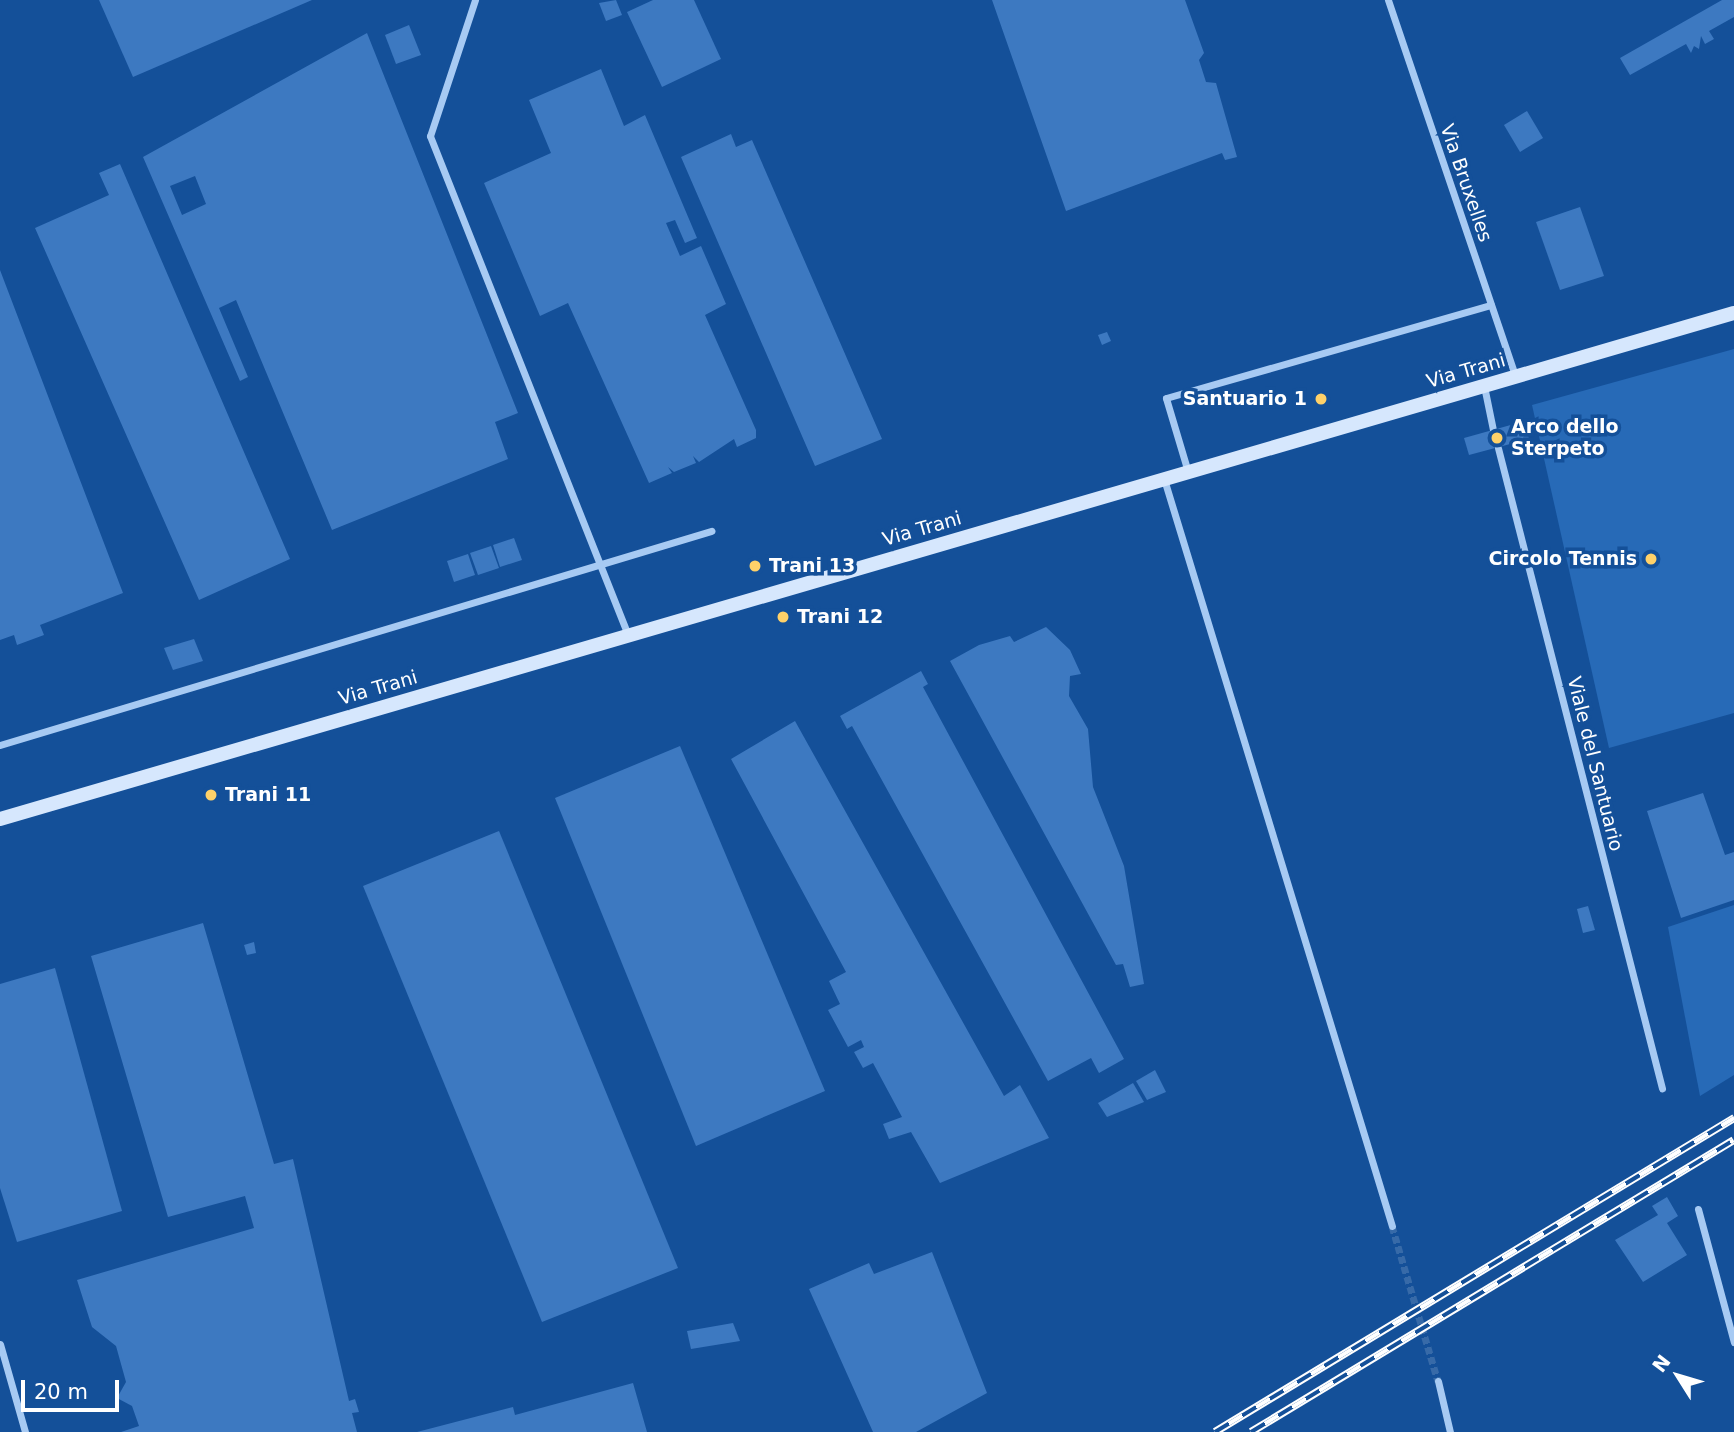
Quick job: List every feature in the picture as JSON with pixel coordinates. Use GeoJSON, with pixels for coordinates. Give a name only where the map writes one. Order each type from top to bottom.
{"type":"FeatureCollection","features":[{"type":"Feature","properties":{"kind":"main road","name":"Via Trani"},"geometry":{"type":"LineString","coordinates":[[0,819],[1734,313]]}},
{"type":"Feature","properties":{"kind":"street"},"geometry":{"type":"LineString","coordinates":[[475,0],[430,136],[597,566],[628,635]]}},
{"type":"Feature","properties":{"kind":"street","name":"Via Bruxelles"},"geometry":{"type":"LineString","coordinates":[[1388,0],[1515,376]]}},
{"type":"Feature","properties":{"kind":"street"},"geometry":{"type":"LineString","coordinates":[[1188,472],[1166,398],[1490,304]]}},
{"type":"Feature","properties":{"kind":"street"},"geometry":{"type":"LineString","coordinates":[[1483,385],[1493,430]]}},
{"type":"Feature","properties":{"kind":"street","name":"Viale del Santuario"},"geometry":{"type":"LineString","coordinates":[[1498,448],[1662,1088]]}},
{"type":"Feature","properties":{"kind":"street"},"geometry":{"type":"LineString","coordinates":[[1164,479],[1392,1227]]}},
{"type":"Feature","properties":{"kind":"street"},"geometry":{"type":"LineString","coordinates":[[0,745],[710,531]]}},
{"type":"Feature","properties":{"kind":"street"},"geometry":{"type":"LineString","coordinates":[[1698,1209],[1734,1342]]}},
{"type":"Feature","properties":{"kind":"street"},"geometry":{"type":"LineString","coordinates":[[0,1344],[25,1432]]}},
{"type":"Feature","properties":{"kind":"street"},"geometry":{"type":"LineString","coordinates":[[1438,1381],[1450,1432]]}},
{"type":"Feature","properties":{"kind":"shaded area","name":"Circolo Tennis"},"geometry":{"type":"Polygon","coordinates":[[[1734,349],[1734,713],[1609,748],[1532,405],[1734,349]]]}},
{"type":"Feature","properties":{"kind":"shaded area"},"geometry":{"type":"Polygon","coordinates":[[[1734,905],[1734,1075],[1700,1096],[1668,927],[1734,905]]]}},
{"type":"Feature","properties":{"kind":"building"},"geometry":{"type":"Polygon","coordinates":[[[99,0],[312,0],[133,77],[99,0]]]}},
{"type":"Feature","properties":{"kind":"building"},"geometry":{"type":"Polygon","coordinates":[[[616,0],[622,15],[606,21],[599,3],[616,0]]]}},
{"type":"Feature","properties":{"kind":"building"},"geometry":{"type":"Polygon","coordinates":[[[653,0],[694,0],[721,59],[662,87],[627,12],[653,0]]]}},
{"type":"Feature","properties":{"kind":"building"},"geometry":{"type":"Polygon","coordinates":[[[992,0],[1185,0],[1204,53],[1199,60],[1206,82],[1216,83],[1237,157],[1225,160],[1222,153],[1066,211],[992,0]]]}},
{"type":"Feature","properties":{"kind":"building"},"geometry":{"type":"Polygon","coordinates":[[[1722,0],[1734,0],[1734,17],[1709,31],[1714,39],[1705,44],[1701,36],[1699,49],[1694,46],[1691,53],[1686,44],[1630,75],[1620,58],[1722,0]]]}},
{"type":"Feature","properties":{"kind":"building"},"geometry":{"type":"Polygon","coordinates":[[[409,25],[421,55],[396,64],[385,35],[409,25]]]}},
{"type":"Feature","properties":{"kind":"building"},"geometry":{"type":"Polygon","coordinates":[[[367,33],[518,413],[495,422],[508,459],[332,530],[236,300],[219,308],[248,377],[240,381],[143,157],[367,33]],[[195,176],[170,186],[182,215],[206,204],[195,176]]]}},
{"type":"Feature","properties":{"kind":"building"},"geometry":{"type":"Polygon","coordinates":[[[601,69],[624,126],[645,115],[697,238],[685,243],[675,220],[666,223],[680,256],[701,246],[726,304],[705,315],[756,430],[756,438],[737,447],[734,439],[699,462],[693,456],[696,463],[674,472],[668,467],[672,473],[649,483],[568,303],[540,316],[484,183],[551,153],[529,100],[601,69]]]}},
{"type":"Feature","properties":{"kind":"building"},"geometry":{"type":"Polygon","coordinates":[[[1527,111],[1543,138],[1520,152],[1504,125],[1527,111]]]}},
{"type":"Feature","properties":{"kind":"building"},"geometry":{"type":"Polygon","coordinates":[[[731,134],[736,147],[752,140],[882,439],[815,466],[681,157],[731,134]]]}},
{"type":"Feature","properties":{"kind":"building"},"geometry":{"type":"Polygon","coordinates":[[[120,164],[290,559],[199,600],[35,228],[109,195],[99,173],[120,164]]]}},
{"type":"Feature","properties":{"kind":"building"},"geometry":{"type":"Polygon","coordinates":[[[1580,207],[1604,276],[1560,290],[1536,222],[1580,207]]]}},
{"type":"Feature","properties":{"kind":"building"},"geometry":{"type":"Polygon","coordinates":[[[0,270],[123,593],[40,625],[44,635],[17,645],[14,635],[0,640],[0,270]]]}},
{"type":"Feature","properties":{"kind":"building"},"geometry":{"type":"Polygon","coordinates":[[[1107,332],[1111,341],[1102,345],[1098,335],[1107,332]]]}},
{"type":"Feature","properties":{"kind":"building","name":"Arco dello Sterpeto"},"geometry":{"type":"Polygon","coordinates":[[[1525,421],[1529,439],[1469,455],[1464,438],[1525,421]]]}},
{"type":"Feature","properties":{"kind":"building"},"geometry":{"type":"Polygon","coordinates":[[[514,538],[522,560],[500,567],[493,545],[514,538]]]}},
{"type":"Feature","properties":{"kind":"building"},"geometry":{"type":"Polygon","coordinates":[[[491,546],[499,568],[478,575],[470,553],[491,546]]]}},
{"type":"Feature","properties":{"kind":"building"},"geometry":{"type":"Polygon","coordinates":[[[468,554],[475,575],[454,582],[447,561],[468,554]]]}},
{"type":"Feature","properties":{"kind":"building"},"geometry":{"type":"Polygon","coordinates":[[[1046,627],[1070,650],[1081,674],[1070,676],[1069,696],[1088,729],[1093,787],[1124,866],[1144,984],[1130,987],[1123,964],[1116,965],[950,661],[979,645],[1010,636],[1014,642],[1046,627]]]}},
{"type":"Feature","properties":{"kind":"building"},"geometry":{"type":"Polygon","coordinates":[[[194,639],[203,661],[173,670],[164,648],[194,639]]]}},
{"type":"Feature","properties":{"kind":"building"},"geometry":{"type":"Polygon","coordinates":[[[921,671],[928,684],[923,687],[1124,1059],[1099,1073],[1091,1058],[1048,1081],[852,726],[847,729],[840,716],[921,671]]]}},
{"type":"Feature","properties":{"kind":"building"},"geometry":{"type":"Polygon","coordinates":[[[795,721],[1004,1096],[1020,1085],[1049,1138],[940,1183],[911,1132],[889,1139],[883,1124],[902,1117],[873,1063],[863,1068],[854,1052],[864,1047],[861,1040],[848,1047],[828,1010],[840,1004],[829,981],[846,972],[731,759],[795,721]]]}},
{"type":"Feature","properties":{"kind":"building"},"geometry":{"type":"Polygon","coordinates":[[[680,746],[825,1091],[696,1146],[555,798],[680,746]]]}},
{"type":"Feature","properties":{"kind":"building"},"geometry":{"type":"Polygon","coordinates":[[[1703,793],[1725,855],[1734,852],[1734,900],[1681,918],[1647,811],[1703,793]]]}},
{"type":"Feature","properties":{"kind":"building"},"geometry":{"type":"Polygon","coordinates":[[[499,831],[678,1268],[542,1322],[363,886],[499,831]]]}},
{"type":"Feature","properties":{"kind":"building"},"geometry":{"type":"Polygon","coordinates":[[[1588,906],[1595,930],[1583,933],[1577,909],[1588,906]]]}},
{"type":"Feature","properties":{"kind":"building"},"geometry":{"type":"Polygon","coordinates":[[[203,923],[274,1164],[293,1159],[349,1401],[355,1399],[359,1412],[352,1413],[357,1432],[121,1432],[139,1426],[132,1406],[117,1398],[126,1382],[116,1346],[92,1327],[77,1280],[254,1228],[245,1196],[168,1217],[91,956],[203,923]]]}},
{"type":"Feature","properties":{"kind":"building"},"geometry":{"type":"Polygon","coordinates":[[[254,942],[256,953],[247,955],[244,945],[254,942]]]}},
{"type":"Feature","properties":{"kind":"building"},"geometry":{"type":"Polygon","coordinates":[[[55,968],[122,1211],[17,1242],[0,1188],[0,984],[55,968]]]}},
{"type":"Feature","properties":{"kind":"building"},"geometry":{"type":"Polygon","coordinates":[[[1155,1070],[1166,1092],[1147,1100],[1136,1081],[1155,1070]]]}},
{"type":"Feature","properties":{"kind":"building"},"geometry":{"type":"Polygon","coordinates":[[[1133,1083],[1144,1102],[1107,1117],[1098,1103],[1133,1083]]]}},
{"type":"Feature","properties":{"kind":"building"},"geometry":{"type":"Polygon","coordinates":[[[1667,1197],[1678,1216],[1667,1223],[1687,1255],[1643,1282],[1615,1240],[1658,1215],[1652,1206],[1667,1197]]]}},
{"type":"Feature","properties":{"kind":"building"},"geometry":{"type":"Polygon","coordinates":[[[932,1252],[987,1393],[916,1432],[873,1432],[809,1289],[869,1263],[874,1274],[932,1252]]]}},
{"type":"Feature","properties":{"kind":"building"},"geometry":{"type":"Polygon","coordinates":[[[733,1323],[740,1341],[691,1349],[687,1331],[733,1323]]]}},
{"type":"Feature","properties":{"kind":"building"},"geometry":{"type":"Polygon","coordinates":[[[633,1383],[647,1432],[417,1432],[513,1407],[515,1415],[633,1383]]]}},
{"type":"Feature","properties":{"kind":"tunnel"},"geometry":{"type":"LineString","coordinates":[[1493,430],[1498,448]]}},
{"type":"Feature","properties":{"kind":"tunnel"},"geometry":{"type":"LineString","coordinates":[[1392,1226],[1438,1381]]}},
{"type":"Feature","properties":{"kind":"railway"},"geometry":{"type":"LineString","coordinates":[[1215,1432],[1734,1118]]}},
{"type":"Feature","properties":{"kind":"railway"},"geometry":{"type":"LineString","coordinates":[[1251,1432],[1734,1140]]}},
{"type":"Feature","properties":{"kind":"place","name":"Santuario 1"},"geometry":{"type":"Point","coordinates":[1321,399]}},
{"type":"Feature","properties":{"kind":"place","name":"Arco dello Sterpeto"},"geometry":{"type":"Point","coordinates":[1497,438]}},
{"type":"Feature","properties":{"kind":"place","name":"Circolo Tennis"},"geometry":{"type":"Point","coordinates":[1651,559]}},
{"type":"Feature","properties":{"kind":"place","name":"Trani 13"},"geometry":{"type":"Point","coordinates":[755,566]}},
{"type":"Feature","properties":{"kind":"place","name":"Trani 12"},"geometry":{"type":"Point","coordinates":[783,617]}},
{"type":"Feature","properties":{"kind":"place","name":"Trani 11"},"geometry":{"type":"Point","coordinates":[211,795]}}]}
